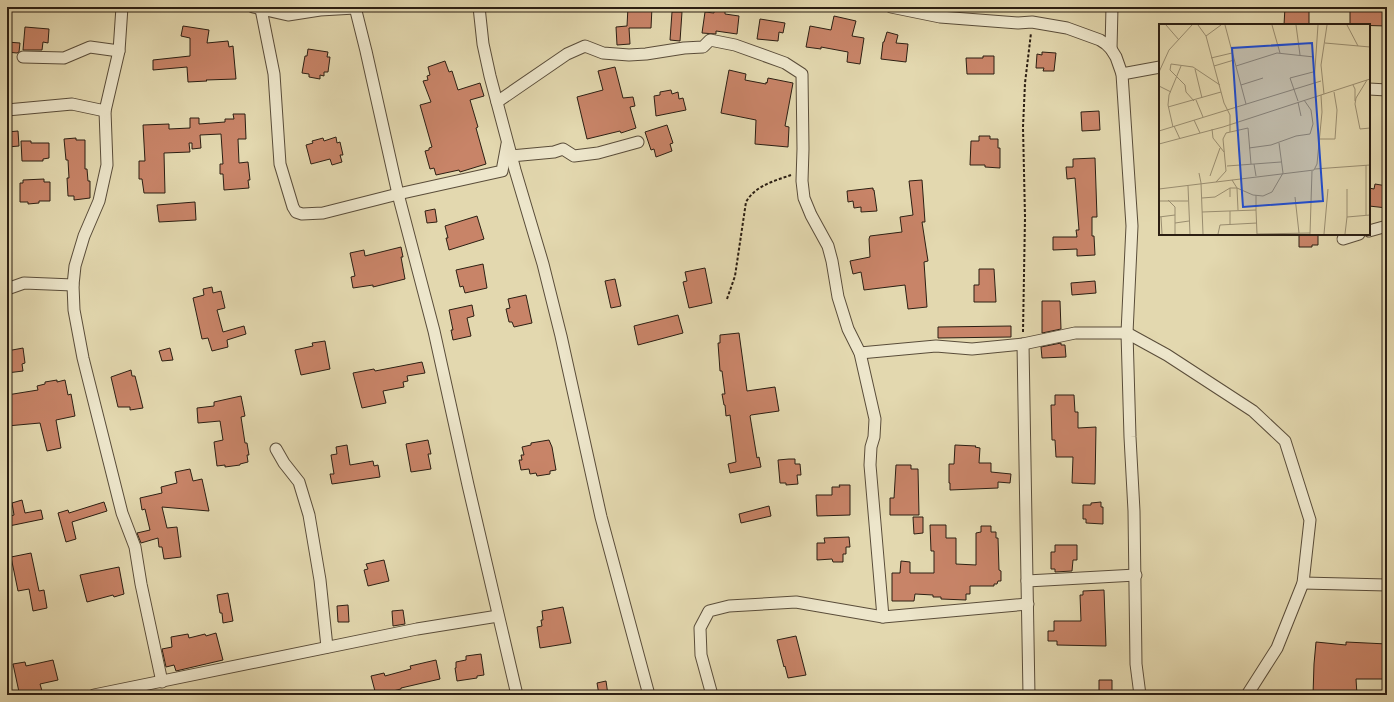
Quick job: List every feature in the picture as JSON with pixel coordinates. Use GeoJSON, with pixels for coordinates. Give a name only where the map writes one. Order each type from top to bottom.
{"type":"FeatureCollection","features":[{"type":"Feature","properties":{"kind":"street"},"geometry":{"type":"LineString","coordinates":[[122,7],[119,51],[105,111],[106,171],[100,201],[84,236],[79,252],[73,285],[74,310],[83,358],[122,513],[135,547],[141,584],[162,682]]}},
{"type":"Feature","properties":{"kind":"street"},"geometry":{"type":"LineString","coordinates":[[479,7],[483,44],[497,102],[543,264],[561,336],[601,517],[649,695]]}},
{"type":"Feature","properties":{"kind":"street"},"geometry":{"type":"LineString","coordinates":[[891,7],[940,17],[1018,23],[1032,22],[1067,28],[1100,40],[1111,48],[1118,61],[1122,74],[1132,226],[1127,333],[1136,575],[1136,664],[1140,695]]}},
{"type":"Feature","properties":{"kind":"street"},"geometry":{"type":"LineString","coordinates":[[1111,48],[1112,7]]}},
{"type":"Feature","properties":{"kind":"street"},"geometry":{"type":"LineString","coordinates":[[507,140],[502,171],[398,194],[323,213],[306,215],[297,213],[294,210],[280,164],[274,74],[257,8],[288,15],[320,10],[355,8],[398,194],[434,331],[517,695]]}},
{"type":"Feature","properties":{"kind":"street"},"geometry":{"type":"LineString","coordinates":[[497,102],[567,54],[585,46],[603,53],[628,55],[703,47],[710,40],[735,45],[785,64],[802,74],[802,186],[806,203],[828,246],[838,297],[848,329],[860,353],[875,419],[870,465],[883,617]]}},
{"type":"Feature","properties":{"kind":"street"},"geometry":{"type":"LineString","coordinates":[[23,57],[64,58],[90,48],[119,51]]}},
{"type":"Feature","properties":{"kind":"street"},"geometry":{"type":"LineString","coordinates":[[1122,74],[1159,66]]}},
{"type":"Feature","properties":{"kind":"street"},"geometry":{"type":"LineString","coordinates":[[1370,90],[1387,90]]}},
{"type":"Feature","properties":{"kind":"street"},"geometry":{"type":"LineString","coordinates":[[7,110],[72,104],[105,111]]}},
{"type":"Feature","properties":{"kind":"street"},"geometry":{"type":"LineString","coordinates":[[512,156],[554,152],[563,149],[574,156],[598,153],[638,142]]}},
{"type":"Feature","properties":{"kind":"street"},"geometry":{"type":"LineString","coordinates":[[1370,231],[1387,226]]}},
{"type":"Feature","properties":{"kind":"street"},"geometry":{"type":"LineString","coordinates":[[1343,239],[1356,235]]}},
{"type":"Feature","properties":{"kind":"street"},"geometry":{"type":"LineString","coordinates":[[7,289],[24,283],[73,285]]}},
{"type":"Feature","properties":{"kind":"street"},"geometry":{"type":"LineString","coordinates":[[860,353],[936,346],[972,350],[1023,344],[1075,333],[1127,333],[1167,355],[1253,411],[1285,441],[1310,520],[1303,584],[1276,648],[1247,695]]}},
{"type":"Feature","properties":{"kind":"street"},"geometry":{"type":"LineString","coordinates":[[1023,344],[1029,695]]}},
{"type":"Feature","properties":{"kind":"street"},"geometry":{"type":"LineString","coordinates":[[276,450],[299,482],[308,514],[320,580],[327,647]]}},
{"type":"Feature","properties":{"kind":"street"},"geometry":{"type":"LineString","coordinates":[[1027,581],[1136,575]]}},
{"type":"Feature","properties":{"kind":"street"},"geometry":{"type":"LineString","coordinates":[[1303,584],[1387,585]]}},
{"type":"Feature","properties":{"kind":"street"},"geometry":{"type":"LineString","coordinates":[[712,695],[701,655],[700,628],[709,611],[729,606],[796,602],[883,617],[1028,604]]}},
{"type":"Feature","properties":{"kind":"street"},"geometry":{"type":"LineString","coordinates":[[94,695],[108,694],[417,629],[498,616]]}},
{"type":"Feature","properties":{"kind":"path"},"geometry":{"type":"LineString","coordinates":[[1023,344],[1025,217],[1023,127],[1025,83],[1032,22]]}},
{"type":"Feature","properties":{"kind":"path"},"geometry":{"type":"LineString","coordinates":[[727,299],[735,276],[746,202],[752,193],[759,188],[803,170]]}},
{"type":"Feature","properties":{"kind":"building"},"geometry":{"type":"Polygon","coordinates":[[[628,7],[652,7],[651,28],[629,28],[630,44],[617,45],[616,27],[627,26],[628,7]]]}},
{"type":"Feature","properties":{"kind":"building"},"geometry":{"type":"Polygon","coordinates":[[[1285,7],[1309,9],[1309,24],[1284,24],[1285,7]]]}},
{"type":"Feature","properties":{"kind":"building"},"geometry":{"type":"Polygon","coordinates":[[[1350,7],[1387,7],[1387,26],[1350,24],[1350,7]]]}},
{"type":"Feature","properties":{"kind":"building"},"geometry":{"type":"Polygon","coordinates":[[[714,10],[725,11],[725,14],[739,16],[737,34],[716,31],[716,34],[702,33],[705,12],[714,13],[714,10]]]}},
{"type":"Feature","properties":{"kind":"building"},"geometry":{"type":"Polygon","coordinates":[[[672,12],[682,12],[680,41],[670,40],[672,12]]]}},
{"type":"Feature","properties":{"kind":"building"},"geometry":{"type":"Polygon","coordinates":[[[834,16],[856,21],[852,36],[864,38],[860,64],[847,62],[848,52],[821,47],[821,49],[806,47],[810,26],[831,30],[834,16]]]}},
{"type":"Feature","properties":{"kind":"building"},"geometry":{"type":"Polygon","coordinates":[[[760,19],[785,23],[783,33],[779,32],[778,41],[757,39],[760,19]]]}},
{"type":"Feature","properties":{"kind":"building"},"geometry":{"type":"Polygon","coordinates":[[[183,26],[209,30],[207,43],[228,41],[229,47],[233,46],[236,79],[188,82],[187,67],[153,70],[153,60],[190,56],[190,38],[181,36],[183,26]]]}},
{"type":"Feature","properties":{"kind":"building"},"geometry":{"type":"Polygon","coordinates":[[[25,27],[49,29],[48,43],[43,42],[42,50],[23,50],[25,27]]]}},
{"type":"Feature","properties":{"kind":"building"},"geometry":{"type":"Polygon","coordinates":[[[887,32],[898,35],[896,43],[908,44],[906,62],[881,59],[883,42],[887,32]]]}},
{"type":"Feature","properties":{"kind":"building"},"geometry":{"type":"Polygon","coordinates":[[[7,42],[20,43],[19,52],[7,52],[7,42]]]}},
{"type":"Feature","properties":{"kind":"building"},"geometry":{"type":"Polygon","coordinates":[[[308,49],[328,52],[327,57],[330,57],[328,72],[324,72],[324,76],[320,75],[320,79],[309,77],[309,74],[302,73],[305,56],[307,56],[308,49]]]}},
{"type":"Feature","properties":{"kind":"building"},"geometry":{"type":"Polygon","coordinates":[[[1042,52],[1056,53],[1054,71],[1043,71],[1044,68],[1036,68],[1037,54],[1042,55],[1042,52]]]}},
{"type":"Feature","properties":{"kind":"building"},"geometry":{"type":"Polygon","coordinates":[[[983,56],[994,56],[994,74],[967,74],[966,58],[983,58],[983,56]]]}},
{"type":"Feature","properties":{"kind":"building"},"geometry":{"type":"Polygon","coordinates":[[[445,61],[449,72],[452,71],[458,90],[480,83],[484,96],[470,100],[478,127],[476,128],[486,164],[460,172],[459,170],[436,175],[434,168],[430,169],[425,151],[432,147],[420,105],[431,102],[423,81],[428,80],[427,76],[430,75],[428,67],[445,61]]]}},
{"type":"Feature","properties":{"kind":"building"},"geometry":{"type":"Polygon","coordinates":[[[615,67],[623,98],[633,97],[635,106],[630,107],[636,128],[621,133],[620,131],[587,139],[577,97],[603,90],[598,71],[615,67]]]}},
{"type":"Feature","properties":{"kind":"building"},"geometry":{"type":"Polygon","coordinates":[[[729,70],[746,74],[745,80],[766,84],[768,78],[793,83],[785,126],[789,127],[788,147],[755,144],[756,120],[721,113],[729,70]]]}},
{"type":"Feature","properties":{"kind":"building"},"geometry":{"type":"Polygon","coordinates":[[[671,90],[672,94],[678,92],[679,99],[683,98],[686,110],[656,116],[654,96],[660,95],[660,92],[671,90]]]}},
{"type":"Feature","properties":{"kind":"building"},"geometry":{"type":"Polygon","coordinates":[[[1099,111],[1100,130],[1082,131],[1081,112],[1099,111]]]}},
{"type":"Feature","properties":{"kind":"building"},"geometry":{"type":"Polygon","coordinates":[[[233,114],[245,114],[246,139],[238,139],[239,163],[248,162],[250,180],[248,180],[249,188],[224,190],[223,174],[220,174],[220,164],[223,164],[221,134],[200,135],[201,148],[192,149],[192,143],[189,143],[190,152],[164,153],[165,193],[144,193],[142,179],[139,179],[139,161],[145,161],[143,125],[169,124],[169,129],[190,128],[190,118],[199,118],[199,124],[225,122],[225,119],[234,119],[233,114]]]}},
{"type":"Feature","properties":{"kind":"building"},"geometry":{"type":"Polygon","coordinates":[[[667,125],[673,143],[670,144],[672,151],[656,157],[654,149],[651,150],[645,132],[667,125]]]}},
{"type":"Feature","properties":{"kind":"building"},"geometry":{"type":"Polygon","coordinates":[[[18,131],[19,146],[8,147],[7,132],[18,131]]]}},
{"type":"Feature","properties":{"kind":"building"},"geometry":{"type":"Polygon","coordinates":[[[979,136],[990,136],[990,139],[998,139],[998,148],[1000,148],[1000,168],[985,167],[985,165],[970,165],[971,141],[979,141],[979,136]]]}},
{"type":"Feature","properties":{"kind":"building"},"geometry":{"type":"Polygon","coordinates":[[[336,137],[337,143],[340,142],[343,155],[340,155],[342,162],[332,165],[330,159],[311,164],[306,145],[313,143],[312,141],[323,138],[324,141],[336,137]]]}},
{"type":"Feature","properties":{"kind":"building"},"geometry":{"type":"Polygon","coordinates":[[[76,138],[76,140],[85,140],[85,169],[87,169],[88,181],[90,181],[90,198],[74,200],[74,196],[68,196],[68,160],[66,160],[64,139],[76,138]]]}},
{"type":"Feature","properties":{"kind":"building"},"geometry":{"type":"Polygon","coordinates":[[[21,141],[31,141],[31,143],[49,143],[49,158],[43,159],[43,161],[22,161],[21,141]]]}},
{"type":"Feature","properties":{"kind":"building"},"geometry":{"type":"Polygon","coordinates":[[[1095,158],[1097,217],[1092,217],[1092,236],[1094,236],[1095,255],[1077,256],[1077,249],[1053,250],[1053,237],[1077,237],[1076,230],[1079,230],[1075,178],[1067,179],[1066,167],[1073,167],[1073,159],[1095,158]]]}},
{"type":"Feature","properties":{"kind":"building"},"geometry":{"type":"Polygon","coordinates":[[[44,179],[44,182],[50,182],[50,201],[39,201],[39,203],[28,204],[28,202],[20,202],[20,183],[23,183],[23,180],[44,179]]]}},
{"type":"Feature","properties":{"kind":"building"},"geometry":{"type":"Polygon","coordinates":[[[922,180],[925,222],[922,222],[928,261],[924,262],[927,307],[908,309],[905,285],[864,290],[861,272],[853,274],[850,261],[870,257],[870,236],[902,232],[900,217],[913,215],[909,181],[922,180]]]}},
{"type":"Feature","properties":{"kind":"building"},"geometry":{"type":"Polygon","coordinates":[[[1375,184],[1387,186],[1387,208],[1370,206],[1370,188],[1374,189],[1375,184]]]}},
{"type":"Feature","properties":{"kind":"building"},"geometry":{"type":"Polygon","coordinates":[[[873,188],[877,211],[861,212],[861,207],[854,208],[853,201],[848,202],[847,191],[873,188]]]}},
{"type":"Feature","properties":{"kind":"building"},"geometry":{"type":"Polygon","coordinates":[[[195,202],[196,220],[159,222],[157,205],[195,202]]]}},
{"type":"Feature","properties":{"kind":"building"},"geometry":{"type":"Polygon","coordinates":[[[435,209],[437,222],[427,223],[425,211],[435,209]]]}},
{"type":"Feature","properties":{"kind":"building"},"geometry":{"type":"Polygon","coordinates":[[[477,216],[484,239],[449,250],[445,226],[477,216]]]}},
{"type":"Feature","properties":{"kind":"building"},"geometry":{"type":"Polygon","coordinates":[[[1299,235],[1318,235],[1318,245],[1312,245],[1312,247],[1299,247],[1299,235]]]}},
{"type":"Feature","properties":{"kind":"building"},"geometry":{"type":"Polygon","coordinates":[[[401,247],[403,257],[401,257],[405,279],[373,287],[373,285],[353,288],[351,277],[355,276],[350,253],[364,250],[365,256],[401,247]]]}},
{"type":"Feature","properties":{"kind":"building"},"geometry":{"type":"Polygon","coordinates":[[[483,264],[487,288],[465,293],[463,286],[460,287],[456,270],[483,264]]]}},
{"type":"Feature","properties":{"kind":"building"},"geometry":{"type":"Polygon","coordinates":[[[705,268],[712,303],[689,308],[683,282],[687,281],[685,272],[705,268]]]}},
{"type":"Feature","properties":{"kind":"building"},"geometry":{"type":"Polygon","coordinates":[[[979,269],[994,269],[996,302],[974,302],[974,285],[979,285],[979,269]]]}},
{"type":"Feature","properties":{"kind":"building"},"geometry":{"type":"Polygon","coordinates":[[[615,279],[621,306],[611,308],[605,281],[615,279]]]}},
{"type":"Feature","properties":{"kind":"building"},"geometry":{"type":"Polygon","coordinates":[[[1095,281],[1096,293],[1072,295],[1071,283],[1095,281]]]}},
{"type":"Feature","properties":{"kind":"building"},"geometry":{"type":"Polygon","coordinates":[[[212,287],[213,293],[221,291],[225,308],[217,310],[223,332],[244,326],[246,334],[227,340],[228,347],[212,351],[208,338],[202,339],[193,298],[204,295],[203,289],[212,287]]]}},
{"type":"Feature","properties":{"kind":"building"},"geometry":{"type":"Polygon","coordinates":[[[526,295],[532,323],[514,327],[512,322],[509,322],[506,309],[510,308],[508,299],[526,295]]]}},
{"type":"Feature","properties":{"kind":"building"},"geometry":{"type":"Polygon","coordinates":[[[1042,301],[1060,301],[1061,329],[1042,333],[1042,301]]]}},
{"type":"Feature","properties":{"kind":"building"},"geometry":{"type":"Polygon","coordinates":[[[472,305],[474,316],[467,318],[471,336],[453,340],[451,330],[453,330],[449,310],[472,305]]]}},
{"type":"Feature","properties":{"kind":"building"},"geometry":{"type":"Polygon","coordinates":[[[678,315],[683,333],[638,345],[634,326],[678,315]]]}},
{"type":"Feature","properties":{"kind":"building"},"geometry":{"type":"Polygon","coordinates":[[[1011,326],[1011,337],[938,338],[938,327],[1011,326]]]}},
{"type":"Feature","properties":{"kind":"building"},"geometry":{"type":"Polygon","coordinates":[[[739,333],[747,391],[775,387],[779,411],[750,416],[757,458],[759,457],[761,467],[730,473],[728,464],[736,462],[730,415],[726,416],[722,394],[725,394],[722,371],[720,371],[718,343],[720,343],[720,335],[739,333]]]}},
{"type":"Feature","properties":{"kind":"building"},"geometry":{"type":"Polygon","coordinates":[[[325,341],[330,369],[301,375],[295,350],[313,346],[312,343],[325,341]]]}},
{"type":"Feature","properties":{"kind":"building"},"geometry":{"type":"Polygon","coordinates":[[[1061,343],[1061,345],[1065,345],[1066,357],[1042,358],[1041,347],[1061,343]]]}},
{"type":"Feature","properties":{"kind":"building"},"geometry":{"type":"Polygon","coordinates":[[[23,348],[25,363],[22,364],[23,371],[7,373],[7,351],[23,348]]]}},
{"type":"Feature","properties":{"kind":"building"},"geometry":{"type":"Polygon","coordinates":[[[170,348],[173,360],[162,361],[159,351],[170,348]]]}},
{"type":"Feature","properties":{"kind":"building"},"geometry":{"type":"Polygon","coordinates":[[[422,362],[425,373],[407,376],[408,381],[403,382],[404,387],[383,391],[386,403],[362,408],[353,373],[374,369],[375,371],[422,362]]]}},
{"type":"Feature","properties":{"kind":"building"},"geometry":{"type":"Polygon","coordinates":[[[131,370],[132,376],[135,376],[143,408],[130,410],[130,407],[118,407],[111,377],[131,370]]]}},
{"type":"Feature","properties":{"kind":"building"},"geometry":{"type":"Polygon","coordinates":[[[57,380],[57,382],[65,380],[68,395],[71,394],[75,416],[56,420],[61,448],[47,451],[40,423],[7,426],[7,395],[38,390],[37,386],[45,384],[45,382],[57,380]]]}},
{"type":"Feature","properties":{"kind":"building"},"geometry":{"type":"Polygon","coordinates":[[[1055,395],[1074,395],[1075,412],[1078,412],[1078,428],[1096,427],[1095,484],[1072,483],[1073,457],[1056,457],[1055,440],[1052,440],[1051,405],[1055,405],[1055,395]]]}},
{"type":"Feature","properties":{"kind":"building"},"geometry":{"type":"Polygon","coordinates":[[[241,396],[245,416],[241,417],[245,443],[247,443],[249,455],[247,455],[248,462],[240,465],[225,467],[225,465],[217,466],[214,442],[223,440],[220,421],[198,423],[197,408],[214,406],[214,402],[241,396]]]}},
{"type":"Feature","properties":{"kind":"building"},"geometry":{"type":"Polygon","coordinates":[[[428,440],[431,454],[428,454],[431,469],[411,472],[406,444],[428,440]]]}},
{"type":"Feature","properties":{"kind":"building"},"geometry":{"type":"Polygon","coordinates":[[[549,440],[552,447],[556,470],[550,471],[550,474],[537,476],[536,473],[530,474],[529,469],[521,470],[519,460],[522,460],[521,455],[524,455],[522,447],[531,445],[531,443],[549,440]]]}},
{"type":"Feature","properties":{"kind":"building"},"geometry":{"type":"Polygon","coordinates":[[[347,445],[350,465],[373,461],[374,466],[378,465],[380,477],[332,484],[330,474],[334,474],[331,455],[337,454],[336,447],[347,445]]]}},
{"type":"Feature","properties":{"kind":"building"},"geometry":{"type":"Polygon","coordinates":[[[955,445],[976,446],[975,447],[980,448],[979,463],[991,463],[991,472],[1011,474],[1010,483],[998,482],[998,488],[950,490],[949,464],[954,464],[955,445]]]}},
{"type":"Feature","properties":{"kind":"building"},"geometry":{"type":"Polygon","coordinates":[[[795,459],[795,464],[800,464],[801,475],[797,475],[798,484],[786,485],[786,483],[780,483],[778,460],[795,459]]]}},
{"type":"Feature","properties":{"kind":"building"},"geometry":{"type":"Polygon","coordinates":[[[896,465],[911,465],[911,469],[918,469],[919,515],[890,515],[890,498],[894,498],[896,465]]]}},
{"type":"Feature","properties":{"kind":"building"},"geometry":{"type":"Polygon","coordinates":[[[190,469],[193,481],[202,479],[209,511],[162,507],[167,528],[177,527],[181,557],[164,559],[162,547],[159,547],[158,538],[141,543],[137,533],[150,530],[145,509],[142,510],[140,498],[162,493],[161,487],[177,483],[175,472],[190,469]]]}},
{"type":"Feature","properties":{"kind":"building"},"geometry":{"type":"Polygon","coordinates":[[[839,485],[850,485],[850,515],[817,516],[816,495],[832,495],[832,487],[840,487],[839,485]]]}},
{"type":"Feature","properties":{"kind":"building"},"geometry":{"type":"Polygon","coordinates":[[[22,500],[25,513],[41,510],[43,519],[9,526],[7,517],[14,515],[12,503],[22,500]]]}},
{"type":"Feature","properties":{"kind":"building"},"geometry":{"type":"Polygon","coordinates":[[[104,502],[107,511],[72,522],[76,539],[66,542],[58,513],[68,510],[69,513],[104,502]]]}},
{"type":"Feature","properties":{"kind":"building"},"geometry":{"type":"Polygon","coordinates":[[[1101,502],[1101,507],[1103,507],[1103,524],[1086,523],[1086,519],[1083,519],[1083,505],[1091,505],[1091,503],[1101,502]]]}},
{"type":"Feature","properties":{"kind":"building"},"geometry":{"type":"Polygon","coordinates":[[[769,506],[771,516],[741,523],[739,514],[769,506]]]}},
{"type":"Feature","properties":{"kind":"building"},"geometry":{"type":"Polygon","coordinates":[[[913,517],[923,517],[923,533],[914,534],[913,517]]]}},
{"type":"Feature","properties":{"kind":"building"},"geometry":{"type":"Polygon","coordinates":[[[930,525],[946,525],[946,538],[956,538],[956,564],[976,565],[976,533],[981,532],[981,526],[991,526],[991,532],[996,532],[996,538],[998,538],[999,570],[1001,571],[1001,581],[998,581],[997,584],[994,584],[994,586],[970,586],[970,594],[966,594],[966,600],[941,599],[941,597],[933,597],[933,595],[915,594],[914,601],[892,601],[892,573],[900,573],[901,561],[910,562],[910,573],[934,573],[934,551],[931,551],[930,525]]]}},
{"type":"Feature","properties":{"kind":"building"},"geometry":{"type":"Polygon","coordinates":[[[849,537],[850,547],[846,547],[846,554],[843,554],[843,562],[833,562],[832,559],[817,560],[817,543],[825,543],[824,538],[849,537]]]}},
{"type":"Feature","properties":{"kind":"building"},"geometry":{"type":"Polygon","coordinates":[[[1055,545],[1077,545],[1077,560],[1073,560],[1072,571],[1055,572],[1055,569],[1051,569],[1051,552],[1055,552],[1055,545]]]}},
{"type":"Feature","properties":{"kind":"building"},"geometry":{"type":"Polygon","coordinates":[[[31,553],[39,591],[44,590],[47,608],[33,611],[29,589],[18,591],[11,557],[31,553]]]}},
{"type":"Feature","properties":{"kind":"building"},"geometry":{"type":"Polygon","coordinates":[[[384,560],[389,581],[368,586],[364,570],[368,569],[366,564],[384,560]]]}},
{"type":"Feature","properties":{"kind":"building"},"geometry":{"type":"Polygon","coordinates":[[[119,567],[124,594],[114,597],[113,595],[87,602],[80,575],[119,567]]]}},
{"type":"Feature","properties":{"kind":"building"},"geometry":{"type":"Polygon","coordinates":[[[1104,590],[1106,646],[1057,645],[1057,641],[1048,641],[1048,631],[1054,631],[1054,621],[1081,621],[1080,595],[1083,595],[1083,591],[1104,590]]]}},
{"type":"Feature","properties":{"kind":"building"},"geometry":{"type":"Polygon","coordinates":[[[228,593],[233,621],[223,623],[217,595],[228,593]]]}},
{"type":"Feature","properties":{"kind":"building"},"geometry":{"type":"Polygon","coordinates":[[[348,605],[349,622],[338,622],[337,606],[348,605]]]}},
{"type":"Feature","properties":{"kind":"building"},"geometry":{"type":"Polygon","coordinates":[[[563,607],[571,643],[540,648],[537,627],[542,626],[542,611],[563,607]]]}},
{"type":"Feature","properties":{"kind":"building"},"geometry":{"type":"Polygon","coordinates":[[[403,610],[405,624],[393,626],[392,611],[403,610]]]}},
{"type":"Feature","properties":{"kind":"building"},"geometry":{"type":"Polygon","coordinates":[[[216,633],[223,660],[176,671],[174,665],[166,667],[162,649],[172,647],[171,637],[188,634],[189,638],[216,633]]]}},
{"type":"Feature","properties":{"kind":"building"},"geometry":{"type":"Polygon","coordinates":[[[796,636],[806,675],[788,678],[777,640],[796,636]]]}},
{"type":"Feature","properties":{"kind":"building"},"geometry":{"type":"Polygon","coordinates":[[[1316,642],[1346,645],[1346,642],[1387,644],[1387,679],[1356,679],[1357,695],[1313,695],[1316,642]]]}},
{"type":"Feature","properties":{"kind":"building"},"geometry":{"type":"Polygon","coordinates":[[[481,654],[484,675],[477,676],[477,678],[457,681],[455,668],[456,662],[466,660],[466,656],[481,654]]]}},
{"type":"Feature","properties":{"kind":"building"},"geometry":{"type":"Polygon","coordinates":[[[53,660],[58,680],[40,684],[42,691],[28,694],[27,691],[19,692],[13,664],[25,662],[26,666],[53,660]]]}},
{"type":"Feature","properties":{"kind":"building"},"geometry":{"type":"Polygon","coordinates":[[[436,660],[440,679],[401,688],[389,692],[390,695],[376,695],[371,676],[384,673],[385,676],[411,669],[410,666],[436,660]]]}},
{"type":"Feature","properties":{"kind":"building"},"geometry":{"type":"Polygon","coordinates":[[[1099,680],[1112,680],[1112,692],[1099,693],[1099,680]]]}},
{"type":"Feature","properties":{"kind":"building"},"geometry":{"type":"Polygon","coordinates":[[[606,681],[608,695],[599,695],[597,683],[606,681]]]}}]}
